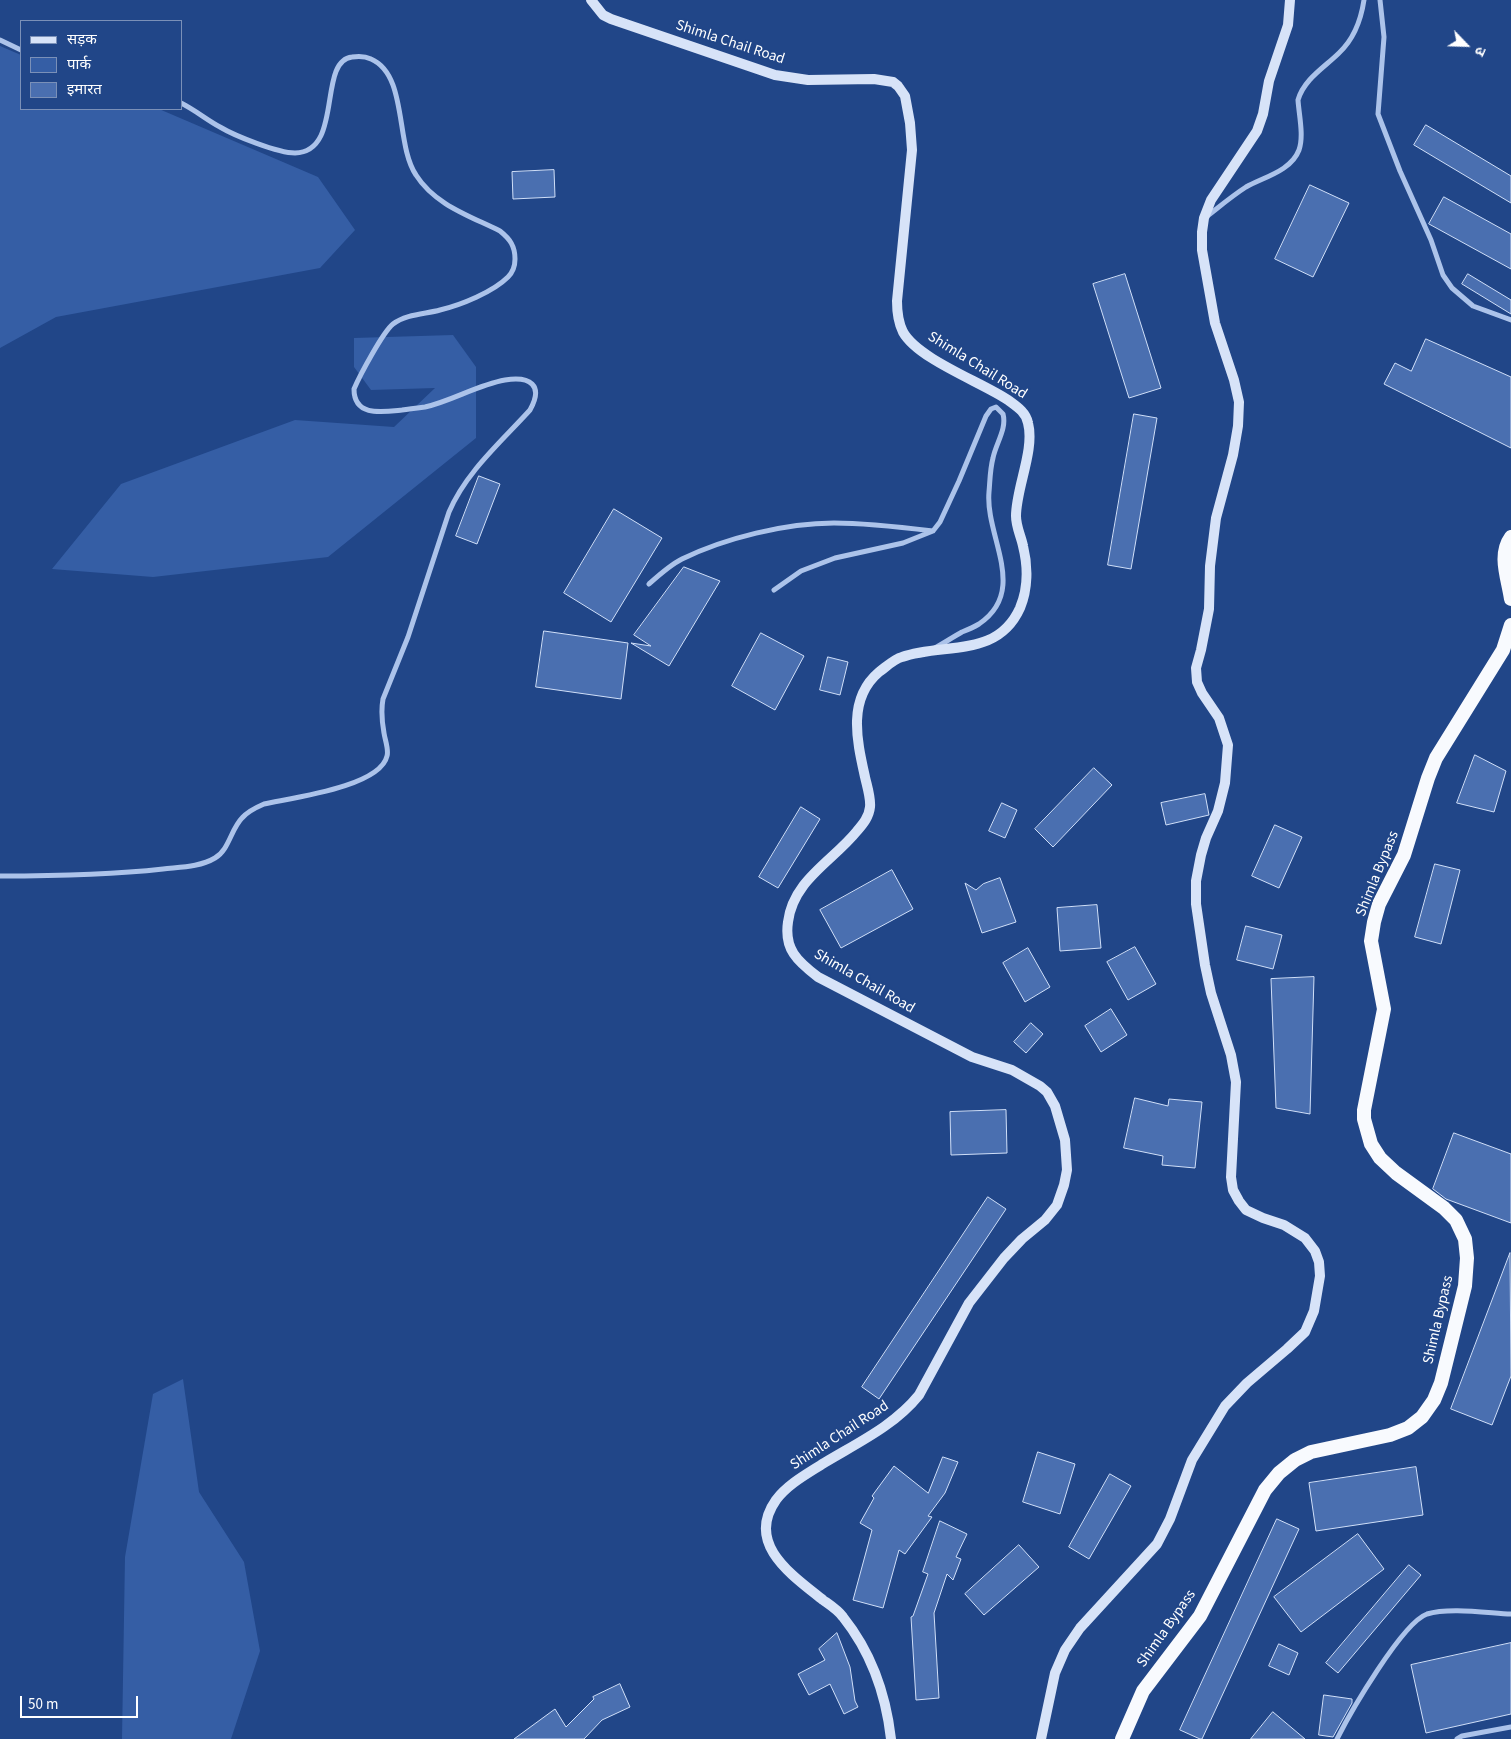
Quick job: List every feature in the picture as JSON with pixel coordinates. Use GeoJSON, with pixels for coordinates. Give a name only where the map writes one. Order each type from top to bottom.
{"type":"FeatureCollection","features":[{"type":"Feature","properties":{"kind":"highway"},"geometry":{"type":"LineString","coordinates":[[1511,537],[1506,548],[1504,564],[1511,599]]}},
{"type":"Feature","properties":{"kind":"highway","name":"Shimla Bypass"},"geometry":{"type":"LineString","coordinates":[[1122,1739],[1143,1691],[1200,1616],[1265,1490],[1279,1473],[1296,1460],[1311,1452],[1390,1435],[1408,1428],[1422,1417],[1434,1400],[1441,1383],[1465,1286],[1467,1258],[1465,1240],[1456,1220],[1444,1208],[1396,1173],[1380,1158],[1371,1144],[1365,1128],[1364,1110],[1384,1009],[1371,941],[1374,922],[1380,904],[1404,855],[1428,778],[1441,751],[1503,650],[1511,626]]}},
{"type":"Feature","properties":{"kind":"main road","name":"Shimla Chail Road"},"geometry":{"type":"LineString","coordinates":[[591,0],[610,19],[774,75],[808,80],[884,80],[893,82],[901,89],[905,96],[910,123],[912,150],[897,301],[898,317],[903,332],[922,350],[946,366],[1001,396],[1024,413],[1028,422],[1028,448],[1016,505],[1016,519],[1026,564],[1025,593],[1020,609],[1013,621],[1002,633],[992,640],[899,657],[875,676],[864,690],[858,705],[857,726],[859,751],[870,806],[868,816],[851,839],[807,880],[796,896],[788,918],[786,932],[790,948],[796,959],[818,977],[972,1057],[1012,1070],[1040,1086],[1047,1092],[1055,1106],[1065,1140],[1067,1170],[1064,1186],[1057,1205],[1045,1220],[1022,1239],[1004,1258],[969,1302],[919,1395],[894,1421],[797,1480],[776,1500],[768,1518],[765,1531],[768,1544],[776,1558],[800,1581],[842,1615],[861,1643],[878,1680],[885,1703],[890,1739]]}},
{"type":"Feature","properties":{"kind":"main road"},"geometry":{"type":"LineString","coordinates":[[1041,1739],[1053,1681],[1065,1650],[1080,1628],[1157,1544],[1170,1519],[1192,1460],[1225,1406],[1247,1382],[1305,1332],[1314,1311],[1320,1276],[1319,1262],[1315,1251],[1305,1238],[1284,1225],[1246,1210],[1238,1201],[1233,1190],[1231,1177],[1236,1082],[1231,1055],[1211,993],[1196,904],[1196,881],[1201,855],[1218,810],[1225,783],[1228,745],[1219,718],[1197,682],[1196,668],[1209,609],[1210,566],[1216,518],[1233,454],[1238,426],[1239,402],[1234,380],[1215,323],[1202,250],[1202,232],[1204,218],[1211,200],[1257,131],[1263,114],[1269,80],[1288,25],[1290,0]]}},
{"type":"Feature","properties":{"kind":"street"},"geometry":{"type":"LineString","coordinates":[[1204,218],[1246,188],[1272,175],[1295,157],[1301,141],[1299,95],[1308,81],[1340,52],[1353,36],[1364,0]]}},
{"type":"Feature","properties":{"kind":"street"},"geometry":{"type":"LineString","coordinates":[[1380,0],[1384,37],[1378,114],[1400,171],[1431,240],[1443,275],[1452,288],[1473,306],[1511,320]]}},
{"type":"Feature","properties":{"kind":"street"},"geometry":{"type":"LineString","coordinates":[[0,40],[20,50]]}},
{"type":"Feature","properties":{"kind":"street"},"geometry":{"type":"LineString","coordinates":[[0,876],[114,874],[200,864],[213,860],[220,855],[236,825],[253,809],[264,804],[342,787],[367,777],[381,767],[387,756],[381,709],[386,687],[408,637],[449,512],[465,482],[530,410],[535,401],[536,390],[533,383],[527,379],[490,384],[425,407],[373,411],[361,406],[356,401],[354,389],[392,325],[405,318],[439,311],[472,299],[495,286],[509,276],[514,266],[515,253],[512,243],[500,230],[433,196],[417,177],[411,167],[404,144],[394,88],[388,74],[381,65],[370,58],[358,56],[342,62],[333,78],[328,114],[320,137],[311,147],[295,152],[267,146],[227,131],[182,104]]}},
{"type":"Feature","properties":{"kind":"street"},"geometry":{"type":"LineString","coordinates":[[774,590],[801,571],[835,558],[903,543],[933,531],[940,522],[959,481],[986,416],[991,409],[996,408],[1003,414],[1004,423],[993,456],[988,498],[989,515],[1002,565],[1004,582],[1002,595],[993,610],[979,624],[928,652]]}},
{"type":"Feature","properties":{"kind":"street"},"geometry":{"type":"LineString","coordinates":[[649,584],[681,559],[728,540],[781,529],[835,523],[891,526],[933,531]]}},
{"type":"Feature","properties":{"kind":"street"},"geometry":{"type":"LineString","coordinates":[[1337,1739],[1357,1702],[1380,1667],[1396,1644],[1417,1620],[1426,1614],[1439,1611],[1511,1614]]}},
{"type":"Feature","properties":{"kind":"street"},"geometry":{"type":"LineString","coordinates":[[1457,1739],[1462,1736],[1511,1727]]}},
{"type":"Feature","properties":{"kind":"green space"},"geometry":{"type":"Polygon","coordinates":[[[0,46],[20,55],[20,110],[161,110],[318,177],[355,230],[320,268],[56,317],[0,348],[0,46]]]}},
{"type":"Feature","properties":{"kind":"green space"},"geometry":{"type":"Polygon","coordinates":[[[453,335],[476,367],[476,438],[328,557],[153,577],[52,569],[121,484],[295,420],[394,427],[435,388],[371,390],[354,367],[354,338],[453,335]]]}},
{"type":"Feature","properties":{"kind":"green space"},"geometry":{"type":"Polygon","coordinates":[[[183,1379],[199,1492],[244,1562],[260,1651],[231,1739],[122,1739],[125,1557],[153,1394],[183,1379]]]}},
{"type":"Feature","properties":{"kind":"building"},"geometry":{"type":"Polygon","coordinates":[[[1426,125],[1511,176],[1511,203],[1414,145],[1426,125]]]}},
{"type":"Feature","properties":{"kind":"building"},"geometry":{"type":"Polygon","coordinates":[[[554,170],[555,197],[513,199],[512,172],[554,170]]]}},
{"type":"Feature","properties":{"kind":"building"},"geometry":{"type":"Polygon","coordinates":[[[1310,185],[1349,203],[1313,277],[1275,259],[1310,185]]]}},
{"type":"Feature","properties":{"kind":"building"},"geometry":{"type":"Polygon","coordinates":[[[1444,197],[1511,234],[1511,269],[1429,224],[1444,197]]]}},
{"type":"Feature","properties":{"kind":"building"},"geometry":{"type":"Polygon","coordinates":[[[1125,274],[1161,388],[1129,398],[1093,284],[1125,274]]]}},
{"type":"Feature","properties":{"kind":"building"},"geometry":{"type":"Polygon","coordinates":[[[1468,274],[1511,300],[1511,314],[1462,284],[1468,274]]]}},
{"type":"Feature","properties":{"kind":"building"},"geometry":{"type":"Polygon","coordinates":[[[1426,339],[1511,377],[1511,448],[1384,384],[1395,363],[1411,371],[1426,339]]]}},
{"type":"Feature","properties":{"kind":"building"},"geometry":{"type":"Polygon","coordinates":[[[1134,414],[1157,418],[1131,569],[1108,565],[1134,414]]]}},
{"type":"Feature","properties":{"kind":"building"},"geometry":{"type":"Polygon","coordinates":[[[479,476],[500,484],[477,544],[456,536],[479,476]]]}},
{"type":"Feature","properties":{"kind":"building"},"geometry":{"type":"Polygon","coordinates":[[[614,509],[662,538],[611,622],[564,593],[614,509]]]}},
{"type":"Feature","properties":{"kind":"building"},"geometry":{"type":"Polygon","coordinates":[[[684,567],[720,581],[669,666],[631,643],[651,646],[634,635],[684,567]]]}},
{"type":"Feature","properties":{"kind":"building"},"geometry":{"type":"Polygon","coordinates":[[[544,631],[628,643],[621,699],[536,687],[544,631]]]}},
{"type":"Feature","properties":{"kind":"building"},"geometry":{"type":"Polygon","coordinates":[[[761,633],[804,656],[775,710],[732,686],[761,633]]]}},
{"type":"Feature","properties":{"kind":"building"},"geometry":{"type":"Polygon","coordinates":[[[828,657],[848,662],[840,695],[820,690],[828,657]]]}},
{"type":"Feature","properties":{"kind":"building"},"geometry":{"type":"Polygon","coordinates":[[[1475,755],[1506,771],[1494,812],[1457,803],[1475,755]]]}},
{"type":"Feature","properties":{"kind":"building"},"geometry":{"type":"Polygon","coordinates":[[[1094,768],[1112,785],[1053,847],[1035,829],[1094,768]]]}},
{"type":"Feature","properties":{"kind":"building"},"geometry":{"type":"Polygon","coordinates":[[[1205,794],[1209,815],[1166,825],[1161,803],[1205,794]]]}},
{"type":"Feature","properties":{"kind":"building"},"geometry":{"type":"Polygon","coordinates":[[[1002,803],[1017,810],[1005,838],[989,831],[1002,803]]]}},
{"type":"Feature","properties":{"kind":"building"},"geometry":{"type":"Polygon","coordinates":[[[801,807],[820,819],[778,888],[759,877],[801,807]]]}},
{"type":"Feature","properties":{"kind":"building"},"geometry":{"type":"Polygon","coordinates":[[[1275,825],[1302,837],[1279,888],[1252,876],[1275,825]]]}},
{"type":"Feature","properties":{"kind":"building"},"geometry":{"type":"Polygon","coordinates":[[[1435,864],[1460,870],[1441,944],[1415,937],[1435,864]]]}},
{"type":"Feature","properties":{"kind":"building"},"geometry":{"type":"Polygon","coordinates":[[[892,870],[913,909],[841,948],[820,910],[892,870]]]}},
{"type":"Feature","properties":{"kind":"building"},"geometry":{"type":"Polygon","coordinates":[[[1000,878],[1016,922],[982,933],[965,883],[976,890],[983,884],[1000,878]]]}},
{"type":"Feature","properties":{"kind":"building"},"geometry":{"type":"Polygon","coordinates":[[[1097,905],[1101,948],[1060,951],[1057,908],[1097,905]]]}},
{"type":"Feature","properties":{"kind":"building"},"geometry":{"type":"Polygon","coordinates":[[[1246,926],[1282,935],[1273,969],[1237,960],[1246,926]]]}},
{"type":"Feature","properties":{"kind":"building"},"geometry":{"type":"Polygon","coordinates":[[[1135,947],[1156,984],[1128,1000],[1107,962],[1135,947]]]}},
{"type":"Feature","properties":{"kind":"building"},"geometry":{"type":"Polygon","coordinates":[[[1028,948],[1050,987],[1025,1002],[1003,963],[1028,948]]]}},
{"type":"Feature","properties":{"kind":"building"},"geometry":{"type":"Polygon","coordinates":[[[1314,977],[1310,1114],[1276,1108],[1271,979],[1314,977]]]}},
{"type":"Feature","properties":{"kind":"building"},"geometry":{"type":"Polygon","coordinates":[[[1111,1009],[1127,1035],[1101,1052],[1085,1026],[1111,1009]]]}},
{"type":"Feature","properties":{"kind":"building"},"geometry":{"type":"Polygon","coordinates":[[[1031,1023],[1043,1034],[1026,1053],[1014,1042],[1031,1023]]]}},
{"type":"Feature","properties":{"kind":"building"},"geometry":{"type":"Polygon","coordinates":[[[1135,1098],[1168,1106],[1169,1099],[1202,1102],[1195,1168],[1162,1165],[1163,1156],[1124,1148],[1135,1098]]]}},
{"type":"Feature","properties":{"kind":"building"},"geometry":{"type":"Polygon","coordinates":[[[1006,1110],[1007,1153],[951,1155],[950,1112],[1006,1110]]]}},
{"type":"Feature","properties":{"kind":"building"},"geometry":{"type":"Polygon","coordinates":[[[1454,1133],[1511,1154],[1511,1223],[1446,1199],[1433,1189],[1454,1133]]]}},
{"type":"Feature","properties":{"kind":"building"},"geometry":{"type":"Polygon","coordinates":[[[988,1197],[1006,1209],[879,1399],[862,1387],[988,1197]]]}},
{"type":"Feature","properties":{"kind":"building"},"geometry":{"type":"Polygon","coordinates":[[[1510,1253],[1511,1376],[1492,1425],[1451,1409],[1510,1253]]]}},
{"type":"Feature","properties":{"kind":"building"},"geometry":{"type":"Polygon","coordinates":[[[1038,1452],[1075,1464],[1060,1514],[1023,1502],[1038,1452]]]}},
{"type":"Feature","properties":{"kind":"building"},"geometry":{"type":"Polygon","coordinates":[[[943,1457],[958,1462],[945,1493],[928,1516],[932,1517],[905,1554],[899,1550],[883,1608],[853,1600],[872,1530],[860,1523],[874,1498],[872,1496],[894,1466],[928,1493],[943,1457]]]}},
{"type":"Feature","properties":{"kind":"building"},"geometry":{"type":"Polygon","coordinates":[[[1416,1467],[1423,1515],[1316,1531],[1309,1483],[1416,1467]]]}},
{"type":"Feature","properties":{"kind":"building"},"geometry":{"type":"Polygon","coordinates":[[[1110,1474],[1131,1486],[1089,1559],[1069,1547],[1110,1474]]]}},
{"type":"Feature","properties":{"kind":"building"},"geometry":{"type":"Polygon","coordinates":[[[1277,1519],[1299,1529],[1202,1739],[1200,1739],[1180,1730],[1277,1519]]]}},
{"type":"Feature","properties":{"kind":"building"},"geometry":{"type":"Polygon","coordinates":[[[940,1521],[967,1534],[956,1557],[961,1559],[953,1580],[947,1574],[934,1613],[939,1698],[916,1700],[911,1617],[928,1574],[923,1572],[940,1521]]]}},
{"type":"Feature","properties":{"kind":"building"},"geometry":{"type":"Polygon","coordinates":[[[1358,1534],[1384,1569],[1301,1632],[1274,1597],[1358,1534]]]}},
{"type":"Feature","properties":{"kind":"building"},"geometry":{"type":"Polygon","coordinates":[[[1019,1545],[1039,1567],[984,1615],[965,1594],[1019,1545]]]}},
{"type":"Feature","properties":{"kind":"building"},"geometry":{"type":"Polygon","coordinates":[[[1409,1565],[1421,1575],[1338,1673],[1326,1663],[1409,1565]]]}},
{"type":"Feature","properties":{"kind":"building"},"geometry":{"type":"Polygon","coordinates":[[[837,1633],[850,1667],[855,1701],[858,1707],[844,1714],[830,1684],[809,1695],[798,1674],[825,1660],[819,1649],[837,1633]]]}},
{"type":"Feature","properties":{"kind":"building"},"geometry":{"type":"Polygon","coordinates":[[[1511,1643],[1511,1714],[1426,1733],[1411,1665],[1511,1643]]]}},
{"type":"Feature","properties":{"kind":"building"},"geometry":{"type":"Polygon","coordinates":[[[1279,1644],[1298,1653],[1289,1675],[1269,1666],[1279,1644]]]}},
{"type":"Feature","properties":{"kind":"building"},"geometry":{"type":"Polygon","coordinates":[[[620,1684],[630,1707],[602,1720],[584,1739],[514,1739],[555,1709],[566,1727],[594,1699],[593,1697],[620,1684]]]}},
{"type":"Feature","properties":{"kind":"building"},"geometry":{"type":"Polygon","coordinates":[[[1324,1695],[1352,1699],[1352,1703],[1333,1737],[1319,1735],[1324,1695]]]}},
{"type":"Feature","properties":{"kind":"building"},"geometry":{"type":"Polygon","coordinates":[[[1273,1712],[1305,1739],[1251,1739],[1273,1712]]]}}]}
